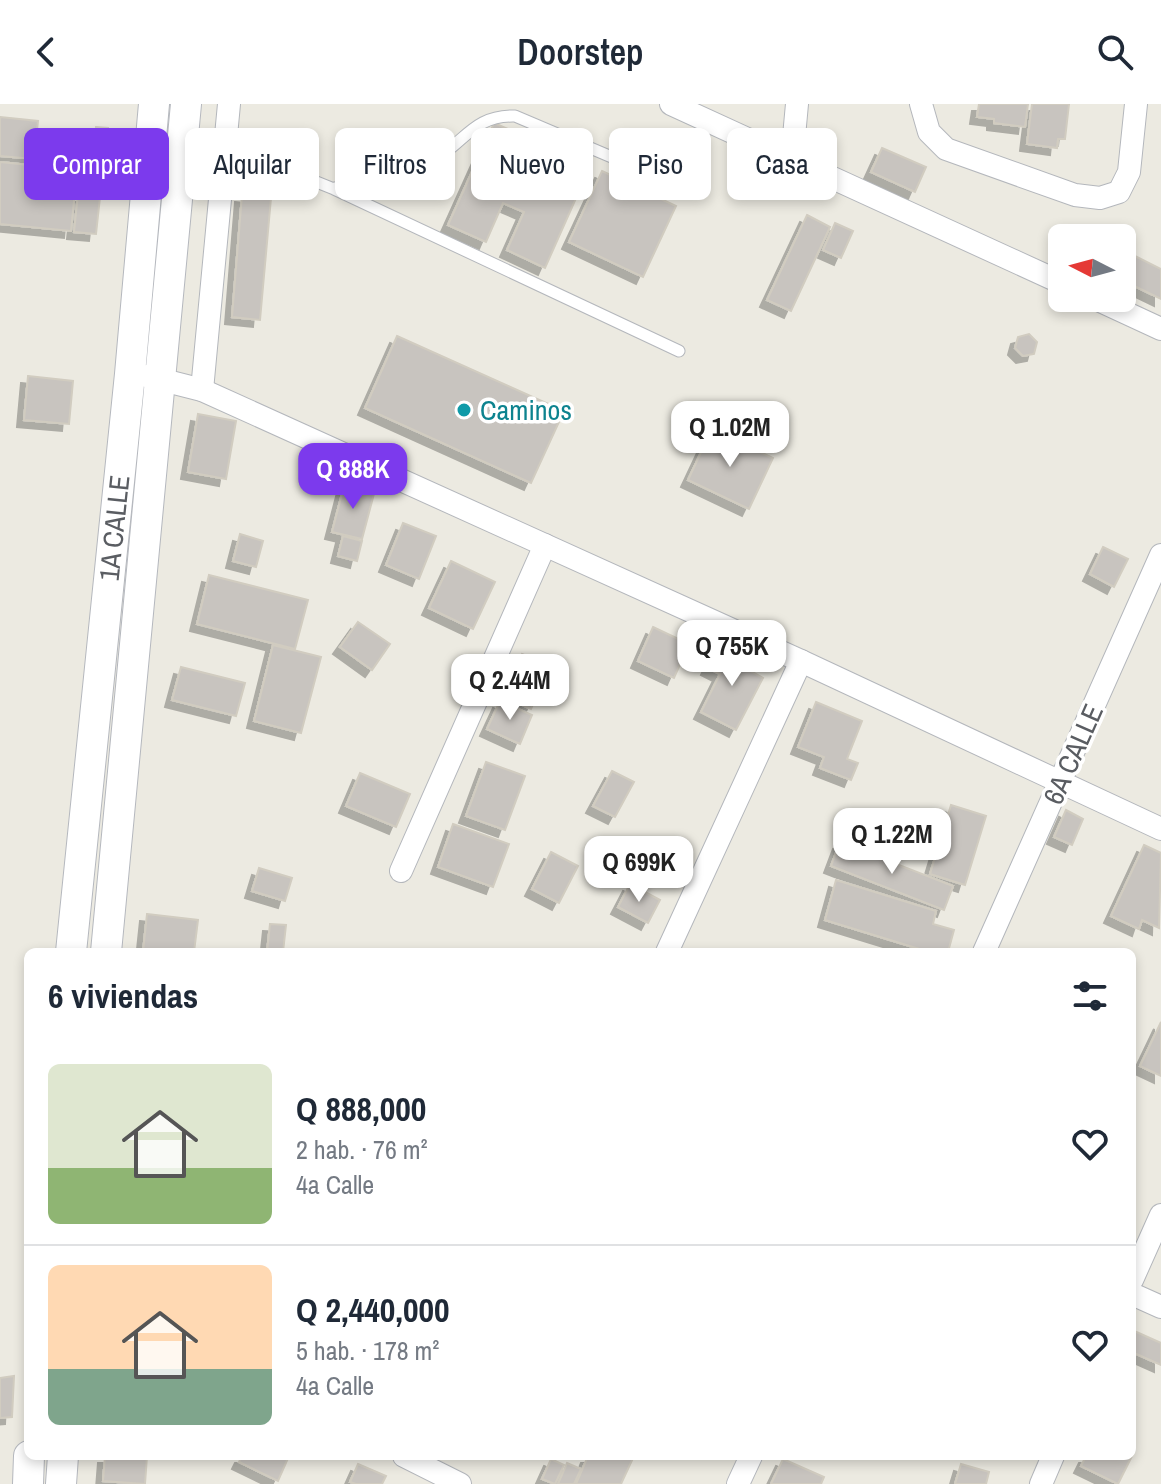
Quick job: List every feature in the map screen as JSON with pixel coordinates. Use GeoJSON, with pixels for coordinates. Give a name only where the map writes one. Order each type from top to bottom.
{"type":"FeatureCollection","features":[{"type":"Feature","properties":{"kind":"main road"},"geometry":{"type":"LineString","coordinates":[[153,116],[184,118]]}},
{"type":"Feature","properties":{"kind":"main road","name":"1A CALLE"},"geometry":{"type":"LineString","coordinates":[[71,948],[153,116]]}},
{"type":"Feature","properties":{"kind":"main road","name":"1A CALLE"},"geometry":{"type":"LineString","coordinates":[[106,948],[184,118]]}},
{"type":"Feature","properties":{"kind":"main road"},"geometry":{"type":"LineString","coordinates":[[28,1484],[29,1460]]}},
{"type":"Feature","properties":{"kind":"main road"},"geometry":{"type":"LineString","coordinates":[[61,1484],[63,1460]]}},
{"type":"Feature","properties":{"kind":"street"},"geometry":{"type":"LineString","coordinates":[[227,128],[229,104]]}},
{"type":"Feature","properties":{"kind":"street"},"geometry":{"type":"LineString","coordinates":[[671,104],[727,129]]}},
{"type":"Feature","properties":{"kind":"street"},"geometry":{"type":"LineString","coordinates":[[795,128],[797,104]]}},
{"type":"Feature","properties":{"kind":"street"},"geometry":{"type":"LineString","coordinates":[[921,104],[929,132],[946,149],[1075,195],[1100,198],[1119,192],[1129,172],[1136,104]]}},
{"type":"Feature","properties":{"kind":"street"},"geometry":{"type":"LineString","coordinates":[[837,179],[1048,277]]}},
{"type":"Feature","properties":{"kind":"street"},"geometry":{"type":"LineString","coordinates":[[202,390],[220,200]]}},
{"type":"Feature","properties":{"kind":"street"},"geometry":{"type":"LineString","coordinates":[[1124,312],[1161,329]]}},
{"type":"Feature","properties":{"kind":"street"},"geometry":{"type":"LineString","coordinates":[[130,374],[162,378],[202,390],[801,661],[1161,829]]}},
{"type":"Feature","properties":{"kind":"street"},"geometry":{"type":"LineString","coordinates":[[401,871],[545,545]]}},
{"type":"Feature","properties":{"kind":"street","name":"6A CALLE"},"geometry":{"type":"LineString","coordinates":[[986,948],[1161,555]]}},
{"type":"Feature","properties":{"kind":"street"},"geometry":{"type":"LineString","coordinates":[[669,948],[801,661]]}},
{"type":"Feature","properties":{"kind":"street"},"geometry":{"type":"LineString","coordinates":[[1136,1271],[1161,1215]]}},
{"type":"Feature","properties":{"kind":"street"},"geometry":{"type":"LineString","coordinates":[[1136,1296],[1161,1307]]}},
{"type":"Feature","properties":{"kind":"street"},"geometry":{"type":"LineString","coordinates":[[413,1460],[460,1484]]}},
{"type":"Feature","properties":{"kind":"street"},"geometry":{"type":"LineString","coordinates":[[738,1484],[749,1460]]}},
{"type":"Feature","properties":{"kind":"street"},"geometry":{"type":"LineString","coordinates":[[1041,1484],[1051,1460]]}},
{"type":"Feature","properties":{"kind":"lane"},"geometry":{"type":"LineString","coordinates":[[334,189],[400,176],[436,159],[480,123],[498,115],[515,116],[609,156]]}},
{"type":"Feature","properties":{"kind":"lane"},"geometry":{"type":"LineString","coordinates":[[319,183],[679,351]]}},
{"type":"Feature","properties":{"kind":"building"},"geometry":{"type":"Polygon","coordinates":[[[979,104],[1028,104],[1025,127],[994,123],[994,119],[977,117],[979,104]]]}},
{"type":"Feature","properties":{"kind":"building"},"geometry":{"type":"Polygon","coordinates":[[[1032,104],[1069,104],[1065,139],[1058,139],[1057,148],[1027,144],[1032,104]]]}},
{"type":"Feature","properties":{"kind":"building"},"geometry":{"type":"Polygon","coordinates":[[[0,117],[38,121],[37,128],[24,128],[24,158],[0,156],[0,117]]]}},
{"type":"Feature","properties":{"kind":"building"},"geometry":{"type":"Polygon","coordinates":[[[882,148],[926,167],[915,192],[871,172],[882,148]]]}},
{"type":"Feature","properties":{"kind":"building"},"geometry":{"type":"Polygon","coordinates":[[[0,162],[24,164],[24,200],[74,200],[71,231],[0,224],[0,162]]]}},
{"type":"Feature","properties":{"kind":"building"},"geometry":{"type":"Polygon","coordinates":[[[602,171],[609,174],[609,200],[663,200],[676,206],[643,277],[569,242],[589,200],[593,200],[593,190],[602,171]]]}},
{"type":"Feature","properties":{"kind":"building"},"geometry":{"type":"Polygon","coordinates":[[[471,174],[471,200],[575,200],[545,268],[507,250],[524,212],[503,203],[486,242],[448,225],[471,174]]]}},
{"type":"Feature","properties":{"kind":"building"},"geometry":{"type":"Polygon","coordinates":[[[77,200],[100,200],[96,234],[74,232],[77,200]]]}},
{"type":"Feature","properties":{"kind":"building"},"geometry":{"type":"Polygon","coordinates":[[[242,200],[271,200],[260,320],[232,317],[242,200]]]}},
{"type":"Feature","properties":{"kind":"building"},"geometry":{"type":"Polygon","coordinates":[[[807,215],[830,227],[791,311],[767,300],[807,215]]]}},
{"type":"Feature","properties":{"kind":"building"},"geometry":{"type":"Polygon","coordinates":[[[835,223],[853,231],[841,258],[823,250],[835,223]]]}},
{"type":"Feature","properties":{"kind":"building"},"geometry":{"type":"Polygon","coordinates":[[[1136,256],[1161,269],[1161,299],[1136,287],[1136,256]]]}},
{"type":"Feature","properties":{"kind":"building"},"geometry":{"type":"Polygon","coordinates":[[[1029,334],[1037,342],[1034,354],[1023,356],[1015,348],[1018,337],[1029,334]]]}},
{"type":"Feature","properties":{"kind":"building","name":"Caminos"},"geometry":{"type":"Polygon","coordinates":[[[397,336],[564,411],[531,483],[365,408],[397,336]]]}},
{"type":"Feature","properties":{"kind":"building"},"geometry":{"type":"Polygon","coordinates":[[[28,376],[73,381],[69,424],[24,420],[28,376]]]}},
{"type":"Feature","properties":{"kind":"building"},"geometry":{"type":"Polygon","coordinates":[[[198,414],[236,421],[226,479],[188,472],[198,414]]]}},
{"type":"Feature","properties":{"kind":"building"},"geometry":{"type":"Polygon","coordinates":[[[712,429],[773,458],[749,509],[688,480],[712,429]]]}},
{"type":"Feature","properties":{"kind":"building"},"geometry":{"type":"Polygon","coordinates":[[[345,482],[375,490],[362,539],[332,532],[345,482]]]}},
{"type":"Feature","properties":{"kind":"building"},"geometry":{"type":"Polygon","coordinates":[[[403,523],[436,536],[419,579],[386,565],[403,523]]]}},
{"type":"Feature","properties":{"kind":"building"},"geometry":{"type":"Polygon","coordinates":[[[240,534],[263,541],[256,567],[233,561],[240,534]]]}},
{"type":"Feature","properties":{"kind":"building"},"geometry":{"type":"Polygon","coordinates":[[[343,536],[362,541],[357,561],[338,556],[343,536]]]}},
{"type":"Feature","properties":{"kind":"building"},"geometry":{"type":"Polygon","coordinates":[[[1103,547],[1128,559],[1114,587],[1090,574],[1103,547]]]}},
{"type":"Feature","properties":{"kind":"building"},"geometry":{"type":"Polygon","coordinates":[[[451,561],[495,582],[473,629],[429,608],[451,561]]]}},
{"type":"Feature","properties":{"kind":"building"},"geometry":{"type":"Polygon","coordinates":[[[209,575],[308,600],[295,649],[197,624],[209,575]]]}},
{"type":"Feature","properties":{"kind":"building"},"geometry":{"type":"Polygon","coordinates":[[[358,622],[390,644],[372,670],[340,647],[358,622]]]}},
{"type":"Feature","properties":{"kind":"building"},"geometry":{"type":"Polygon","coordinates":[[[653,627],[689,644],[674,678],[638,661],[653,627]]]}},
{"type":"Feature","properties":{"kind":"building"},"geometry":{"type":"Polygon","coordinates":[[[273,645],[321,657],[301,733],[254,721],[273,645]]]}},
{"type":"Feature","properties":{"kind":"building"},"geometry":{"type":"Polygon","coordinates":[[[734,648],[755,659],[749,670],[763,678],[736,730],[701,712],[720,674],[708,668],[717,650],[729,656],[734,648]]]}},
{"type":"Feature","properties":{"kind":"building"},"geometry":{"type":"Polygon","coordinates":[[[522,654],[550,666],[531,709],[504,697],[522,654]]]}},
{"type":"Feature","properties":{"kind":"building"},"geometry":{"type":"Polygon","coordinates":[[[181,667],[245,683],[236,716],[172,700],[181,667]]]}},
{"type":"Feature","properties":{"kind":"building"},"geometry":{"type":"Polygon","coordinates":[[[500,701],[532,715],[520,744],[487,729],[500,701]]]}},
{"type":"Feature","properties":{"kind":"building"},"geometry":{"type":"Polygon","coordinates":[[[816,702],[862,721],[847,759],[858,763],[851,780],[820,768],[824,757],[798,747],[816,702]]]}},
{"type":"Feature","properties":{"kind":"building"},"geometry":{"type":"Polygon","coordinates":[[[486,762],[525,776],[505,830],[466,816],[486,762]]]}},
{"type":"Feature","properties":{"kind":"building"},"geometry":{"type":"Polygon","coordinates":[[[612,771],[634,782],[615,817],[593,806],[612,771]]]}},
{"type":"Feature","properties":{"kind":"building"},"geometry":{"type":"Polygon","coordinates":[[[360,773],[410,794],[396,827],[346,806],[360,773]]]}},
{"type":"Feature","properties":{"kind":"building"},"geometry":{"type":"Polygon","coordinates":[[[951,805],[986,816],[965,885],[930,874],[951,805]]]}},
{"type":"Feature","properties":{"kind":"building"},"geometry":{"type":"Polygon","coordinates":[[[1066,810],[1083,819],[1072,845],[1054,837],[1066,810]]]}},
{"type":"Feature","properties":{"kind":"building"},"geometry":{"type":"Polygon","coordinates":[[[453,824],[509,844],[493,887],[438,867],[453,824]]]}},
{"type":"Feature","properties":{"kind":"building"},"geometry":{"type":"Polygon","coordinates":[[[840,842],[953,886],[944,910],[831,866],[840,842]]]}},
{"type":"Feature","properties":{"kind":"building"},"geometry":{"type":"Polygon","coordinates":[[[624,845],[652,860],[642,879],[614,864],[624,845]]]}},
{"type":"Feature","properties":{"kind":"building"},"geometry":{"type":"Polygon","coordinates":[[[1144,845],[1161,853],[1159,928],[1142,920],[1139,929],[1111,916],[1144,845]]]}},
{"type":"Feature","properties":{"kind":"building"},"geometry":{"type":"Polygon","coordinates":[[[551,852],[578,866],[559,903],[532,889],[551,852]]]}},
{"type":"Feature","properties":{"kind":"building"},"geometry":{"type":"Polygon","coordinates":[[[259,868],[292,878],[285,901],[252,891],[259,868]]]}},
{"type":"Feature","properties":{"kind":"building"},"geometry":{"type":"Polygon","coordinates":[[[836,880],[936,911],[933,924],[954,930],[949,948],[916,948],[825,920],[836,880]]]}},
{"type":"Feature","properties":{"kind":"building"},"geometry":{"type":"Polygon","coordinates":[[[630,884],[660,900],[648,923],[618,907],[630,884]]]}},
{"type":"Feature","properties":{"kind":"building"},"geometry":{"type":"Polygon","coordinates":[[[147,914],[198,920],[194,948],[143,948],[147,914]]]}},
{"type":"Feature","properties":{"kind":"building"},"geometry":{"type":"Polygon","coordinates":[[[270,924],[286,925],[283,948],[267,948],[270,924]]]}},
{"type":"Feature","properties":{"kind":"building"},"geometry":{"type":"Polygon","coordinates":[[[1161,1022],[1161,1076],[1140,1066],[1161,1022]]]}},
{"type":"Feature","properties":{"kind":"building"},"geometry":{"type":"Polygon","coordinates":[[[1136,1332],[1161,1343],[1161,1365],[1136,1354],[1136,1332]]]}},
{"type":"Feature","properties":{"kind":"building"},"geometry":{"type":"Polygon","coordinates":[[[14,1376],[12,1417],[0,1418],[0,1378],[14,1376]]]}},
{"type":"Feature","properties":{"kind":"building"},"geometry":{"type":"Polygon","coordinates":[[[105,1460],[147,1460],[145,1484],[103,1481],[105,1460]]]}},
{"type":"Feature","properties":{"kind":"building"},"geometry":{"type":"Polygon","coordinates":[[[240,1460],[287,1460],[278,1481],[240,1460]]]}},
{"type":"Feature","properties":{"kind":"building"},"geometry":{"type":"Polygon","coordinates":[[[551,1460],[564,1465],[555,1484],[542,1479],[551,1460]]]}},
{"type":"Feature","properties":{"kind":"building"},"geometry":{"type":"Polygon","coordinates":[[[586,1460],[632,1460],[621,1484],[576,1484],[586,1460]]]}},
{"type":"Feature","properties":{"kind":"building"},"geometry":{"type":"Polygon","coordinates":[[[783,1460],[824,1477],[821,1484],[771,1484],[783,1460]]]}},
{"type":"Feature","properties":{"kind":"building"},"geometry":{"type":"Polygon","coordinates":[[[1084,1460],[1130,1460],[1118,1484],[1081,1466],[1084,1460]]]}},
{"type":"Feature","properties":{"kind":"building"},"geometry":{"type":"Polygon","coordinates":[[[567,1463],[581,1469],[574,1484],[558,1484],[567,1463]]]}},
{"type":"Feature","properties":{"kind":"building"},"geometry":{"type":"Polygon","coordinates":[[[358,1464],[386,1476],[382,1484],[350,1482],[358,1464]]]}},
{"type":"Feature","properties":{"kind":"building"},"geometry":{"type":"Polygon","coordinates":[[[961,1464],[989,1472],[986,1484],[955,1484],[961,1464]]]}},
{"type":"Feature","properties":{"kind":"place","name":"Caminos"},"geometry":{"type":"Point","coordinates":[464,410]}}]}
